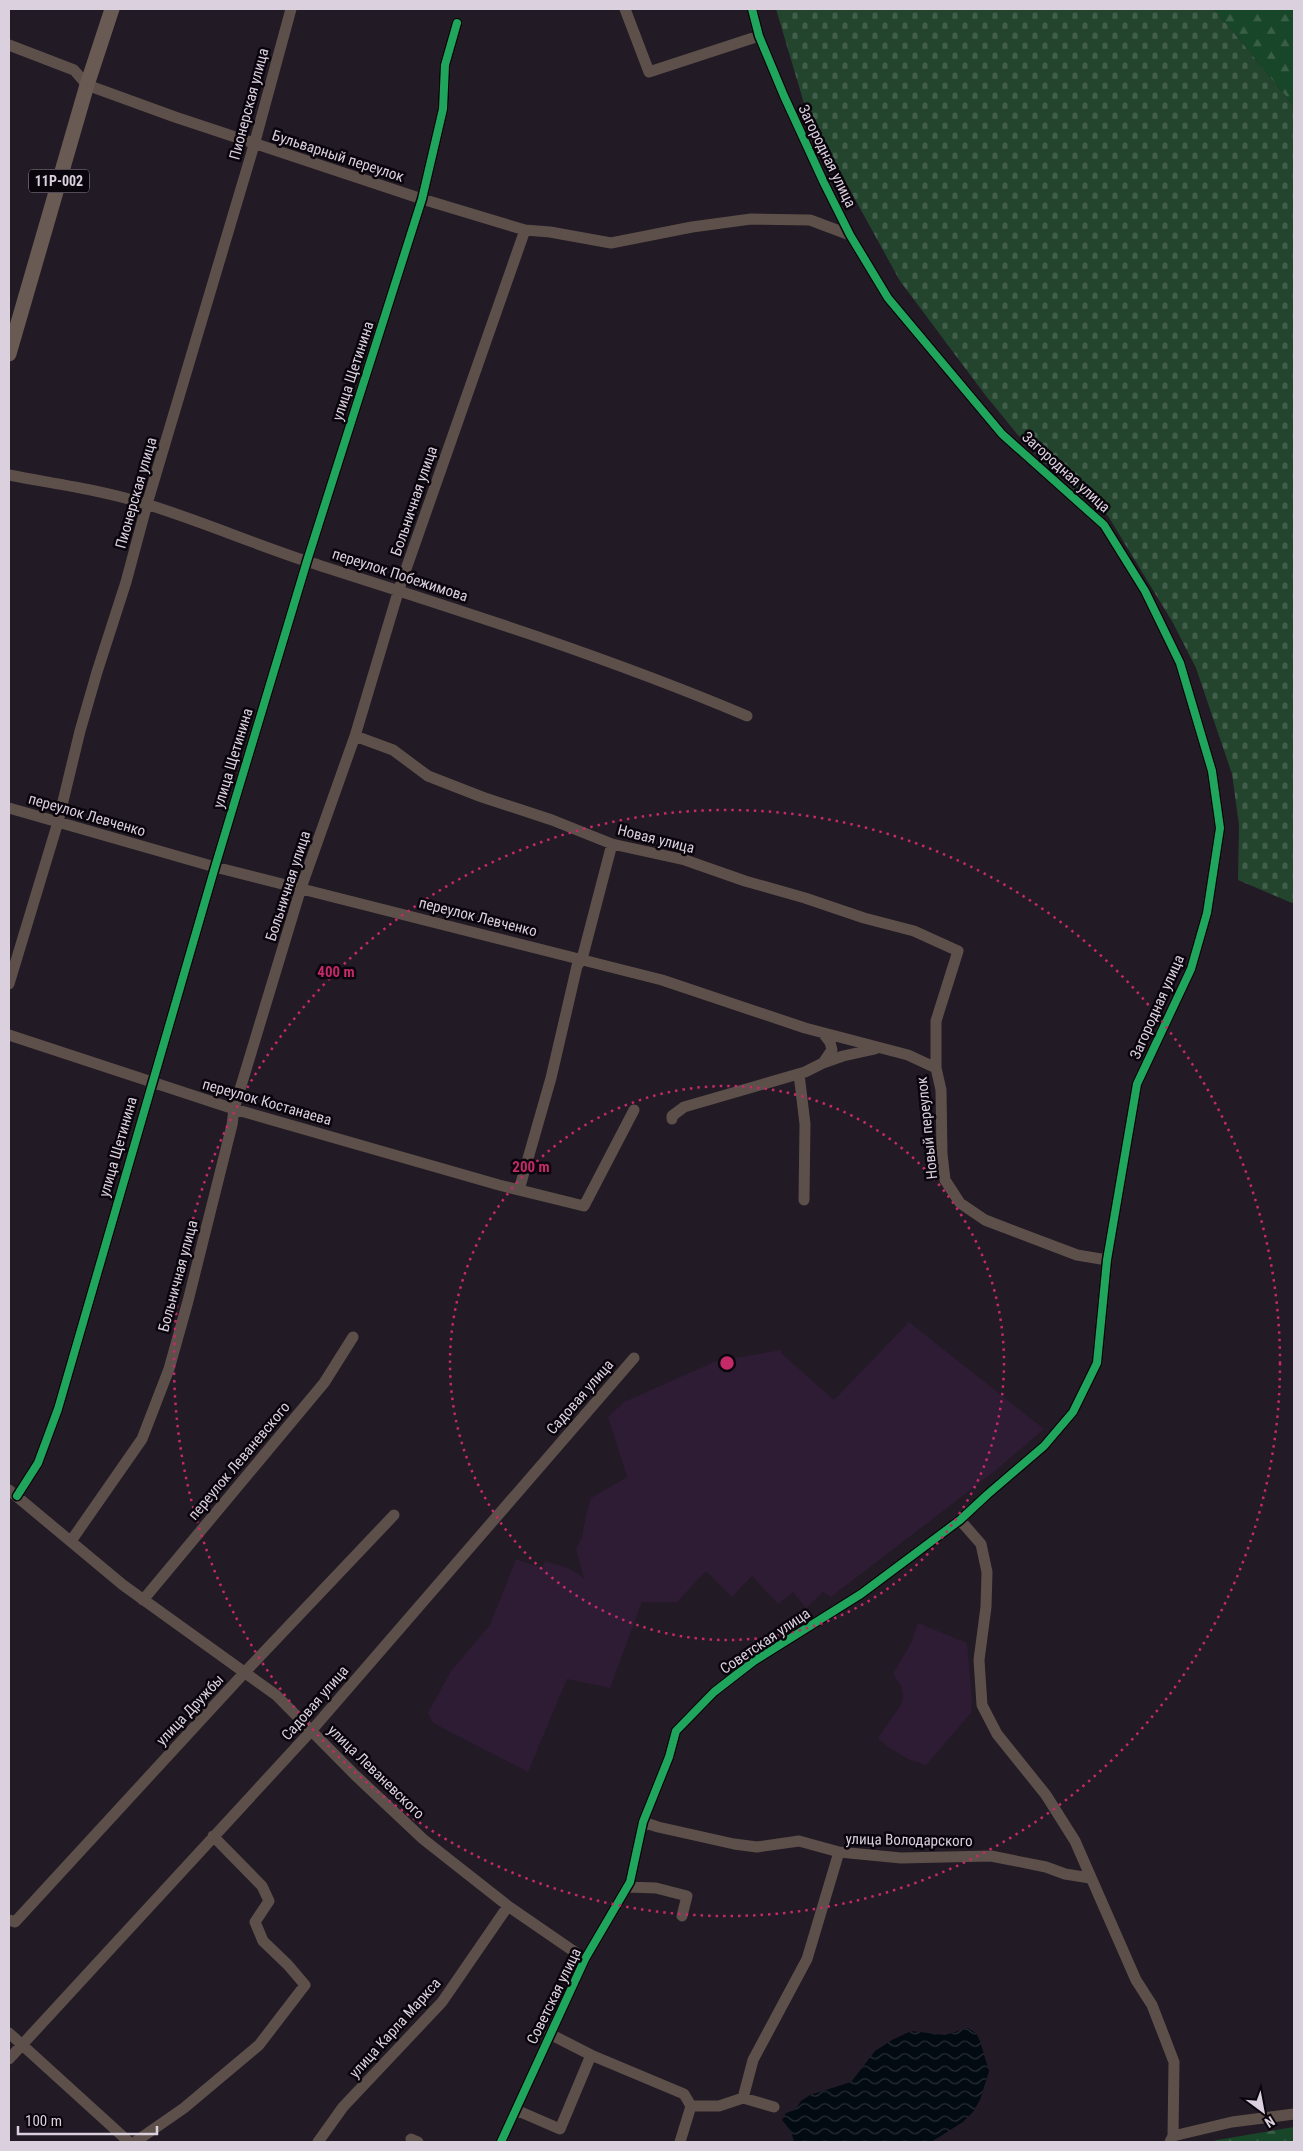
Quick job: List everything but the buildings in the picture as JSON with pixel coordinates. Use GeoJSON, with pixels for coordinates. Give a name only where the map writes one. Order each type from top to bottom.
{"type":"FeatureCollection","features":[{"type":"Feature","properties":{"kind":"main road","name":"11Р-002"},"geometry":{"type":"LineString","coordinates":[[9,354],[87,85],[112,9]]}},
{"type":"Feature","properties":{"kind":"street","name":"Пионерская улица"},"geometry":{"type":"LineString","coordinates":[[9,984],[58,822],[80,731],[126,582],[254,145],[291,9]]}},
{"type":"Feature","properties":{"kind":"street"},"geometry":{"type":"LineString","coordinates":[[625,9],[649,72],[759,36]]}},
{"type":"Feature","properties":{"kind":"street","name":"Загородная улица"},"geometry":{"type":"LineString","coordinates":[[752,9],[759,36],[784,96],[850,234],[888,298],[1002,434],[1104,525],[1145,591],[1180,662],[1212,771],[1220,828],[1207,913],[1191,970],[1137,1084],[1107,1260]]}},
{"type":"Feature","properties":{"kind":"street","name":"улица Щетинина"},"geometry":{"type":"LineString","coordinates":[[13,1493],[38,1463],[58,1409],[151,1083],[307,561],[422,199],[444,109],[445,65],[457,23]]}},
{"type":"Feature","properties":{"kind":"street","name":"Бульварный переулок"},"geometry":{"type":"LineString","coordinates":[[9,45],[74,70],[87,85],[254,145],[526,230],[550,232],[611,244],[692,227],[751,219],[810,220],[850,234]]}},
{"type":"Feature","properties":{"kind":"street","name":"Больничная улица"},"geometry":{"type":"LineString","coordinates":[[70,1541],[142,1439],[169,1369],[202,1246],[232,1125],[234,1109],[301,888],[355,736],[399,589],[526,230]]}},
{"type":"Feature","properties":{"kind":"street","name":"переулок Побежимова"},"geometry":{"type":"LineString","coordinates":[[9,475],[109,494],[148,504],[307,561],[399,589],[686,690],[747,716]]}},
{"type":"Feature","properties":{"kind":"street","name":"Новая улица"},"geometry":{"type":"LineString","coordinates":[[355,736],[393,750],[428,776],[482,797],[552,820],[612,844],[685,860],[744,881],[805,898],[864,918],[914,931],[958,951]]}},
{"type":"Feature","properties":{"kind":"street","name":"переулок Левченко"},"geometry":{"type":"LineString","coordinates":[[9,808],[215,867],[662,980],[823,1032],[908,1055],[936,1068]]}},
{"type":"Feature","properties":{"kind":"street"},"geometry":{"type":"LineString","coordinates":[[519,1190],[551,1078],[577,966],[582,959],[612,844]]}},
{"type":"Feature","properties":{"kind":"street","name":"Новый переулок"},"geometry":{"type":"LineString","coordinates":[[958,951],[936,1021],[936,1068],[941,1090],[942,1154],[945,1180],[960,1203],[985,1220],[1038,1242],[1077,1255],[1107,1260]]}},
{"type":"Feature","properties":{"kind":"street"},"geometry":{"type":"LineString","coordinates":[[823,1032],[830,1042],[832,1050],[823,1063]]}},
{"type":"Feature","properties":{"kind":"street","name":"переулок Костанаева"},"geometry":{"type":"LineString","coordinates":[[9,1035],[234,1109],[519,1190],[584,1206],[634,1110]]}},
{"type":"Feature","properties":{"kind":"street"},"geometry":{"type":"LineString","coordinates":[[672,1119],[676,1112],[691,1105],[799,1074],[843,1056],[881,1048]]}},
{"type":"Feature","properties":{"kind":"street"},"geometry":{"type":"LineString","coordinates":[[799,1074],[805,1124],[804,1200]]}},
{"type":"Feature","properties":{"kind":"street","name":"Советская улица"},"geometry":{"type":"LineString","coordinates":[[501,2142],[586,1959],[628,1887],[643,1822],[669,1756],[676,1730],[714,1692],[754,1661],[861,1594],[960,1520],[1044,1446],[1073,1412],[1097,1363],[1107,1260]]}},
{"type":"Feature","properties":{"kind":"street","name":"переулок Леваневского"},"geometry":{"type":"LineString","coordinates":[[143,1600],[324,1383],[353,1337]]}},
{"type":"Feature","properties":{"kind":"street","name":"Садовая улица"},"geometry":{"type":"LineString","coordinates":[[9,2059],[312,1730],[634,1358]]}},
{"type":"Feature","properties":{"kind":"street","name":"улица Леваневского"},"geometry":{"type":"LineString","coordinates":[[13,1493],[143,1600],[276,1695],[355,1775],[423,1839],[508,1906],[586,1959]]}},
{"type":"Feature","properties":{"kind":"street","name":"улица Дружбы"},"geometry":{"type":"LineString","coordinates":[[9,1920],[15,1922],[245,1672],[394,1515]]}},
{"type":"Feature","properties":{"kind":"street"},"geometry":{"type":"LineString","coordinates":[[960,1520],[981,1544],[986,1572],[986,1607],[980,1660],[982,1705],[997,1734],[1046,1795],[1075,1841],[1090,1878],[1114,1926],[1136,1980],[1152,2005],[1174,2062],[1171,2139],[1232,2122],[1294,2114]]}},
{"type":"Feature","properties":{"kind":"street"},"geometry":{"type":"LineString","coordinates":[[643,1822],[734,1844],[757,1847],[799,1841],[839,1852]]}},
{"type":"Feature","properties":{"kind":"street"},"geometry":{"type":"LineString","coordinates":[[135,2142],[184,2108],[259,2046],[305,1985],[288,1965],[263,1941],[255,1922],[269,1901],[262,1886],[213,1836]]}},
{"type":"Feature","properties":{"kind":"street","name":"улица Володарского"},"geometry":{"type":"LineString","coordinates":[[743,2098],[753,2060],[807,1959],[839,1852],[901,1858],[990,1856],[1090,1878]]}},
{"type":"Feature","properties":{"kind":"street"},"geometry":{"type":"LineString","coordinates":[[628,1887],[656,1888],[687,1896],[682,1916]]}},
{"type":"Feature","properties":{"kind":"street","name":"улица Карла Маркса"},"geometry":{"type":"LineString","coordinates":[[318,2142],[343,2108],[442,2002],[508,1906]]}},
{"type":"Feature","properties":{"kind":"street"},"geometry":{"type":"LineString","coordinates":[[9,2033],[129,2142]]}},
{"type":"Feature","properties":{"kind":"street"},"geometry":{"type":"LineString","coordinates":[[550,2034],[591,2055],[684,2094],[691,2106],[680,2142]]}},
{"type":"Feature","properties":{"kind":"street"},"geometry":{"type":"LineString","coordinates":[[516,2110],[560,2129],[591,2055]]}},
{"type":"Feature","properties":{"kind":"street"},"geometry":{"type":"LineString","coordinates":[[691,2106],[719,2106],[743,2098],[774,2107]]}},
{"type":"Feature","properties":{"kind":"shaded area"},"geometry":{"type":"Polygon","coordinates":[[[909,1322],[1044,1429],[995,1471],[831,1597],[823,1592],[806,1608],[793,1592],[778,1604],[752,1576],[732,1597],[706,1571],[677,1602],[642,1602],[610,1688],[567,1679],[528,1772],[433,1723],[428,1713],[451,1671],[490,1625],[516,1559],[542,1568],[545,1561],[568,1568],[584,1578],[576,1549],[582,1537],[591,1498],[627,1477],[608,1417],[624,1402],[716,1361],[781,1350],[781,1353],[834,1400],[909,1322]]]}},
{"type":"Feature","properties":{"kind":"shaded area"},"geometry":{"type":"Polygon","coordinates":[[[918,1623],[967,1643],[972,1698],[971,1713],[926,1765],[908,1759],[888,1747],[878,1738],[902,1703],[901,1686],[893,1674],[911,1643],[918,1623]]]}},
{"type":"Feature","properties":{"kind":"green space"},"geometry":{"type":"Polygon","coordinates":[[[776,9],[1214,9],[1294,106],[1294,902],[1292,903],[1238,880],[1239,825],[1232,774],[1196,668],[1173,623],[1108,516],[1077,493],[1027,446],[986,396],[900,281],[806,110],[776,9]]]}},
{"type":"Feature","properties":{"kind":"green space"},"geometry":{"type":"Polygon","coordinates":[[[1214,9],[1294,9],[1294,106],[1214,9]]]}},
{"type":"Feature","properties":{"kind":"green space"},"geometry":{"type":"Polygon","coordinates":[[[1294,2127],[1294,2142],[1210,2142],[1217,2140],[1294,2127]]]}},
{"type":"Feature","properties":{"kind":"water"},"geometry":{"type":"Polygon","coordinates":[[[968,2028],[976,2033],[980,2041],[989,2071],[980,2100],[973,2112],[963,2122],[931,2142],[794,2142],[791,2131],[782,2120],[786,2113],[795,2110],[801,2101],[810,2095],[851,2082],[875,2051],[911,2031],[945,2035],[968,2028]]]}},
{"type":"Feature","properties":{"kind":"cycle path"},"geometry":{"type":"LineString","coordinates":[[501,2142],[585,1959],[630,1882],[643,1822],[669,1757],[676,1731],[714,1692],[754,1661],[861,1594],[960,1520],[1044,1446],[1073,1412],[1097,1363],[1107,1260],[1137,1084],[1191,969],[1207,913],[1220,828],[1212,771],[1180,663],[1145,591],[1104,525],[1002,434],[888,298],[850,235],[824,183],[759,36],[752,9]]}},
{"type":"Feature","properties":{"kind":"cycle path"},"geometry":{"type":"LineString","coordinates":[[17,1496],[38,1463],[58,1409],[215,867],[307,561],[422,199],[443,109],[445,65],[457,23]]}}]}
